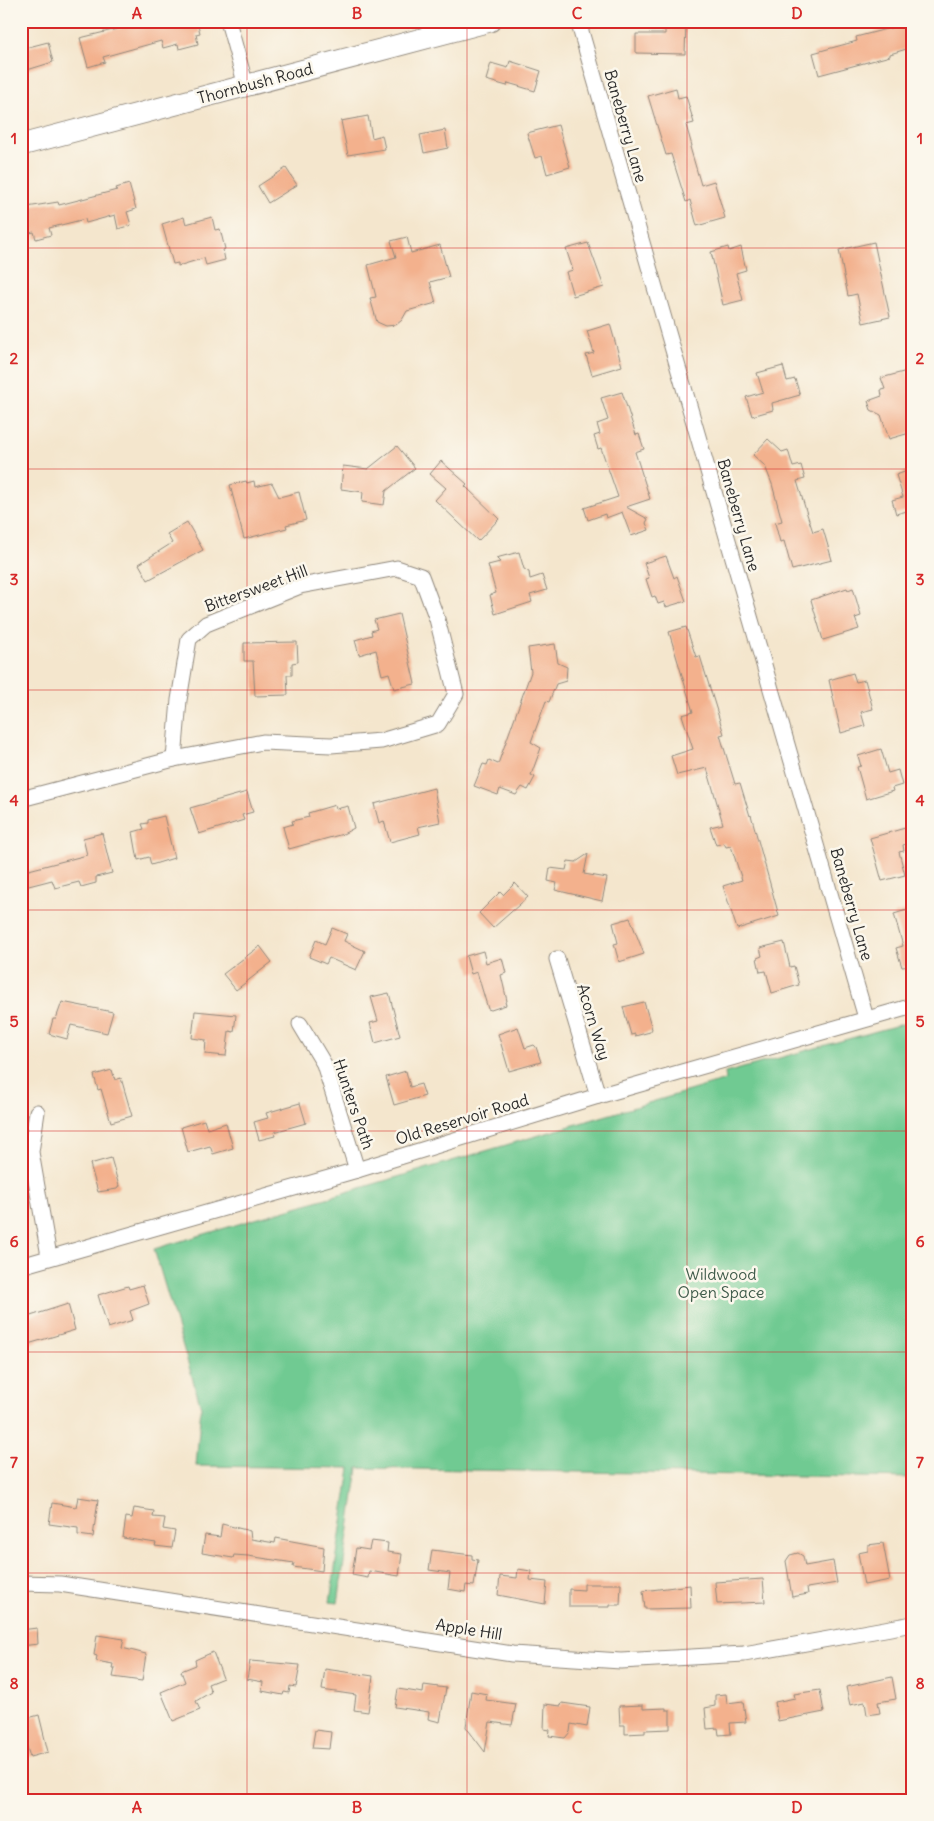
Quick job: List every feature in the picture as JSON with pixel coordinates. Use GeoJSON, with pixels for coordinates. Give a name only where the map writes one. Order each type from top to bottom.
{"type":"FeatureCollection","features":[{"type":"Feature","properties":{"kind":"main road","name":"Thornbush Road"},"geometry":{"type":"LineString","coordinates":[[21,145],[490,21]]}},
{"type":"Feature","properties":{"kind":"street"},"geometry":{"type":"LineString","coordinates":[[228,21],[246,86]]}},
{"type":"Feature","properties":{"kind":"street","name":"Baneberry Lane"},"geometry":{"type":"LineString","coordinates":[[578,21],[866,1018]]}},
{"type":"Feature","properties":{"kind":"street","name":"Bittersweet Hill"},"geometry":{"type":"LineString","coordinates":[[21,799],[174,759],[263,742],[331,744],[381,741],[438,724],[456,694],[437,619],[421,576],[397,568],[300,586],[206,624],[189,639],[179,700],[174,759]]}},
{"type":"Feature","properties":{"kind":"street","name":"Acorn Way"},"geometry":{"type":"LineString","coordinates":[[557,959],[598,1096]]}},
{"type":"Feature","properties":{"kind":"street","name":"Old Reservoir Road"},"geometry":{"type":"LineString","coordinates":[[21,1266],[49,1256],[357,1170],[598,1096],[913,1006]]}},
{"type":"Feature","properties":{"kind":"street","name":"Hunters Path"},"geometry":{"type":"LineString","coordinates":[[300,1024],[324,1064],[357,1170]]}},
{"type":"Feature","properties":{"kind":"street"},"geometry":{"type":"LineString","coordinates":[[37,1112],[31,1152],[49,1256]]}},
{"type":"Feature","properties":{"kind":"street","name":"Apple Hill"},"geometry":{"type":"LineString","coordinates":[[21,1583],[60,1584],[512,1654],[620,1661],[744,1654],[913,1624]]}},
{"type":"Feature","properties":{"kind":"green space","name":"Wildwood Open Space"},"geometry":{"type":"Polygon","coordinates":[[[913,1021],[913,1478],[358,1468],[338,1603],[330,1602],[350,1468],[196,1466],[201,1407],[154,1249],[726,1080],[725,1073],[913,1021]]]}},
{"type":"Feature","properties":{"kind":"building"},"geometry":{"type":"Polygon","coordinates":[[[150,21],[197,21],[200,33],[196,34],[198,44],[179,49],[178,44],[163,48],[161,41],[103,57],[105,62],[88,67],[80,38],[150,21]]]}},
{"type":"Feature","properties":{"kind":"building"},"geometry":{"type":"Polygon","coordinates":[[[665,21],[686,21],[685,54],[636,53],[636,34],[665,34],[665,21]]]}},
{"type":"Feature","properties":{"kind":"building"},"geometry":{"type":"Polygon","coordinates":[[[913,22],[913,47],[890,54],[890,56],[819,75],[813,53],[857,41],[856,37],[913,22]]]}},
{"type":"Feature","properties":{"kind":"building"},"geometry":{"type":"Polygon","coordinates":[[[48,42],[53,62],[24,71],[24,69],[21,69],[21,49],[48,42]]]}},
{"type":"Feature","properties":{"kind":"building"},"geometry":{"type":"Polygon","coordinates":[[[510,61],[541,71],[535,91],[508,83],[507,86],[486,80],[491,63],[508,68],[510,61]]]}},
{"type":"Feature","properties":{"kind":"building"},"geometry":{"type":"Polygon","coordinates":[[[676,88],[678,98],[686,96],[694,123],[686,125],[701,185],[714,181],[725,218],[697,226],[690,200],[686,202],[671,154],[666,155],[648,96],[676,88]]]}},
{"type":"Feature","properties":{"kind":"building"},"geometry":{"type":"Polygon","coordinates":[[[368,116],[372,138],[382,135],[385,149],[348,155],[341,121],[368,116]]]}},
{"type":"Feature","properties":{"kind":"building"},"geometry":{"type":"Polygon","coordinates":[[[558,125],[570,167],[547,174],[542,156],[535,158],[527,133],[558,125]]]}},
{"type":"Feature","properties":{"kind":"building"},"geometry":{"type":"Polygon","coordinates":[[[445,130],[448,148],[424,153],[420,135],[445,130]]]}},
{"type":"Feature","properties":{"kind":"building"},"geometry":{"type":"Polygon","coordinates":[[[286,168],[297,185],[268,203],[258,186],[286,168]]]}},
{"type":"Feature","properties":{"kind":"building"},"geometry":{"type":"Polygon","coordinates":[[[129,184],[136,209],[127,212],[131,225],[118,229],[115,215],[86,223],[85,219],[49,228],[51,235],[36,239],[34,232],[21,235],[21,219],[30,217],[27,207],[58,202],[59,205],[117,190],[116,188],[129,184]]]}},
{"type":"Feature","properties":{"kind":"building"},"geometry":{"type":"Polygon","coordinates":[[[184,217],[186,224],[212,217],[215,230],[220,229],[225,249],[223,250],[225,260],[206,265],[204,258],[178,266],[178,263],[173,264],[162,224],[184,217]]]}},
{"type":"Feature","properties":{"kind":"building"},"geometry":{"type":"Polygon","coordinates":[[[407,237],[411,253],[440,245],[449,277],[430,282],[436,303],[407,311],[402,320],[396,325],[386,326],[377,322],[370,298],[376,297],[368,265],[396,257],[391,241],[407,237]]]}},
{"type":"Feature","properties":{"kind":"building"},"geometry":{"type":"Polygon","coordinates":[[[874,242],[890,317],[863,323],[857,294],[848,296],[839,250],[874,242]]]}},
{"type":"Feature","properties":{"kind":"building"},"geometry":{"type":"Polygon","coordinates":[[[588,243],[604,287],[573,296],[566,272],[573,270],[566,249],[588,243]]]}},
{"type":"Feature","properties":{"kind":"building"},"geometry":{"type":"Polygon","coordinates":[[[728,247],[729,251],[741,247],[746,270],[736,273],[743,300],[723,305],[711,252],[728,247]]]}},
{"type":"Feature","properties":{"kind":"building"},"geometry":{"type":"Polygon","coordinates":[[[610,324],[622,366],[592,375],[586,355],[594,353],[587,331],[610,324]]]}},
{"type":"Feature","properties":{"kind":"building"},"geometry":{"type":"Polygon","coordinates":[[[783,366],[787,381],[795,379],[800,395],[772,403],[773,410],[752,416],[746,397],[763,392],[757,373],[783,366]]]}},
{"type":"Feature","properties":{"kind":"building"},"geometry":{"type":"Polygon","coordinates":[[[907,371],[912,390],[909,391],[913,404],[913,432],[889,439],[881,415],[871,410],[868,401],[882,396],[881,390],[885,389],[881,378],[907,371]]]}},
{"type":"Feature","properties":{"kind":"building"},"geometry":{"type":"Polygon","coordinates":[[[622,392],[636,435],[639,434],[644,449],[635,452],[650,499],[626,507],[648,519],[646,523],[649,530],[631,536],[622,512],[606,518],[605,514],[588,520],[584,508],[618,497],[601,448],[598,449],[594,436],[600,434],[597,424],[608,420],[601,398],[622,392]]]}},
{"type":"Feature","properties":{"kind":"building"},"geometry":{"type":"Polygon","coordinates":[[[768,439],[782,452],[788,450],[793,467],[801,465],[805,479],[797,481],[807,514],[813,532],[823,529],[832,560],[792,570],[784,541],[780,542],[775,523],[782,521],[772,484],[765,466],[753,455],[768,439]]]}},
{"type":"Feature","properties":{"kind":"building"},"geometry":{"type":"Polygon","coordinates":[[[397,446],[415,468],[386,491],[384,505],[362,502],[363,492],[341,489],[343,466],[368,469],[397,446]]]}},
{"type":"Feature","properties":{"kind":"building"},"geometry":{"type":"Polygon","coordinates":[[[441,461],[467,484],[465,486],[499,519],[478,541],[435,500],[446,488],[430,474],[441,461]]]}},
{"type":"Feature","properties":{"kind":"building"},"geometry":{"type":"Polygon","coordinates":[[[913,469],[913,519],[910,519],[907,511],[896,514],[892,500],[903,497],[896,475],[913,469]]]}},
{"type":"Feature","properties":{"kind":"building"},"geometry":{"type":"Polygon","coordinates":[[[246,481],[247,483],[254,481],[255,487],[272,483],[279,497],[299,492],[306,520],[286,525],[287,528],[244,539],[230,485],[246,481]]]}},
{"type":"Feature","properties":{"kind":"building"},"geometry":{"type":"Polygon","coordinates":[[[187,522],[203,550],[148,580],[139,564],[172,543],[167,534],[187,522]]]}},
{"type":"Feature","properties":{"kind":"building"},"geometry":{"type":"Polygon","coordinates":[[[519,552],[524,569],[529,572],[530,579],[542,575],[547,590],[530,595],[532,602],[495,614],[490,595],[496,593],[488,565],[500,562],[496,558],[519,552]]]}},
{"type":"Feature","properties":{"kind":"building"},"geometry":{"type":"Polygon","coordinates":[[[666,556],[674,578],[677,576],[686,601],[666,607],[664,602],[658,604],[655,596],[652,597],[646,579],[649,578],[644,563],[666,556]]]}},
{"type":"Feature","properties":{"kind":"building"},"geometry":{"type":"Polygon","coordinates":[[[847,588],[848,590],[853,588],[861,616],[855,618],[859,629],[823,640],[811,600],[847,588]]]}},
{"type":"Feature","properties":{"kind":"building"},"geometry":{"type":"Polygon","coordinates":[[[399,614],[415,684],[394,689],[389,673],[382,675],[376,650],[359,655],[355,640],[372,635],[371,631],[377,629],[374,620],[399,614]]]}},
{"type":"Feature","properties":{"kind":"building"},"geometry":{"type":"Polygon","coordinates":[[[686,627],[696,657],[700,656],[724,734],[720,735],[735,784],[740,783],[751,815],[779,916],[737,929],[723,886],[742,880],[731,846],[726,847],[724,843],[716,845],[710,827],[723,824],[707,768],[677,775],[671,756],[693,749],[682,715],[693,712],[669,632],[686,627]]]}},
{"type":"Feature","properties":{"kind":"building"},"geometry":{"type":"Polygon","coordinates":[[[297,642],[298,662],[292,663],[292,675],[287,675],[288,695],[255,696],[253,661],[244,661],[244,643],[297,642]]]}},
{"type":"Feature","properties":{"kind":"building"},"geometry":{"type":"Polygon","coordinates":[[[555,644],[558,663],[567,667],[566,681],[556,684],[549,702],[546,701],[531,742],[541,748],[531,775],[535,777],[528,790],[522,787],[516,795],[500,789],[498,795],[474,786],[483,764],[487,765],[489,760],[498,764],[531,672],[528,648],[555,644]]]}},
{"type":"Feature","properties":{"kind":"building"},"geometry":{"type":"Polygon","coordinates":[[[853,673],[856,682],[865,680],[873,709],[861,712],[865,726],[841,733],[829,680],[853,673]]]}},
{"type":"Feature","properties":{"kind":"building"},"geometry":{"type":"Polygon","coordinates":[[[881,749],[888,773],[898,770],[902,785],[892,788],[893,791],[866,799],[857,767],[861,766],[858,756],[881,749]]]}},
{"type":"Feature","properties":{"kind":"building"},"geometry":{"type":"Polygon","coordinates":[[[434,788],[440,822],[418,827],[420,834],[390,842],[384,821],[379,823],[374,804],[434,788]]]}},
{"type":"Feature","properties":{"kind":"building"},"geometry":{"type":"Polygon","coordinates":[[[247,792],[253,812],[242,815],[244,820],[199,834],[190,808],[247,792]]]}},
{"type":"Feature","properties":{"kind":"building"},"geometry":{"type":"Polygon","coordinates":[[[335,805],[336,809],[348,806],[354,828],[343,834],[289,849],[283,827],[293,824],[292,821],[309,817],[308,813],[335,805]]]}},
{"type":"Feature","properties":{"kind":"building"},"geometry":{"type":"Polygon","coordinates":[[[164,816],[174,858],[151,865],[149,857],[138,860],[133,832],[144,829],[142,824],[148,823],[148,820],[164,816]]]}},
{"type":"Feature","properties":{"kind":"building"},"geometry":{"type":"Polygon","coordinates":[[[905,828],[909,843],[903,845],[904,851],[899,852],[905,875],[882,881],[870,838],[905,828]]]}},
{"type":"Feature","properties":{"kind":"building"},"geometry":{"type":"Polygon","coordinates":[[[102,833],[112,873],[96,877],[96,883],[81,887],[79,882],[55,888],[52,880],[21,888],[21,872],[87,855],[83,838],[102,833]]]}},
{"type":"Feature","properties":{"kind":"building"},"geometry":{"type":"Polygon","coordinates":[[[588,854],[584,874],[607,878],[602,901],[555,890],[557,883],[548,881],[550,868],[566,870],[568,861],[576,862],[588,854]]]}},
{"type":"Feature","properties":{"kind":"building"},"geometry":{"type":"Polygon","coordinates":[[[515,883],[528,897],[493,928],[479,913],[500,892],[503,895],[515,883]]]}},
{"type":"Feature","properties":{"kind":"building"},"geometry":{"type":"Polygon","coordinates":[[[913,908],[913,966],[902,967],[896,948],[903,946],[894,914],[913,908]]]}},
{"type":"Feature","properties":{"kind":"building"},"geometry":{"type":"Polygon","coordinates":[[[630,918],[644,954],[619,962],[614,944],[618,943],[613,923],[630,918]]]}},
{"type":"Feature","properties":{"kind":"building"},"geometry":{"type":"Polygon","coordinates":[[[332,928],[347,934],[344,941],[365,951],[356,970],[329,958],[326,964],[309,957],[316,940],[325,944],[332,928]]]}},
{"type":"Feature","properties":{"kind":"building"},"geometry":{"type":"Polygon","coordinates":[[[784,942],[790,967],[794,966],[799,985],[772,993],[766,971],[760,972],[757,958],[762,956],[760,948],[784,942]]]}},
{"type":"Feature","properties":{"kind":"building"},"geometry":{"type":"Polygon","coordinates":[[[260,946],[272,962],[236,990],[223,974],[260,946]]]}},
{"type":"Feature","properties":{"kind":"building"},"geometry":{"type":"Polygon","coordinates":[[[483,951],[486,963],[502,958],[506,973],[501,975],[507,1001],[505,1002],[506,1005],[491,1010],[488,1009],[477,972],[471,974],[466,956],[483,951]]]}},
{"type":"Feature","properties":{"kind":"building"},"geometry":{"type":"Polygon","coordinates":[[[389,993],[400,1036],[375,1043],[370,1023],[378,1021],[371,997],[389,993]]]}},
{"type":"Feature","properties":{"kind":"building"},"geometry":{"type":"Polygon","coordinates":[[[62,1002],[113,1012],[107,1033],[71,1025],[67,1039],[49,1034],[53,1019],[56,1019],[62,1002]]]}},
{"type":"Feature","properties":{"kind":"building"},"geometry":{"type":"Polygon","coordinates":[[[644,1002],[652,1029],[650,1032],[635,1036],[635,1034],[631,1035],[623,1007],[644,1002]]]}},
{"type":"Feature","properties":{"kind":"building"},"geometry":{"type":"Polygon","coordinates":[[[195,1011],[236,1015],[234,1032],[229,1031],[226,1056],[205,1054],[206,1040],[192,1038],[195,1011]]]}},
{"type":"Feature","properties":{"kind":"building"},"geometry":{"type":"Polygon","coordinates":[[[518,1027],[525,1048],[534,1045],[541,1062],[509,1071],[498,1034],[518,1027]]]}},
{"type":"Feature","properties":{"kind":"building"},"geometry":{"type":"Polygon","coordinates":[[[112,1070],[115,1080],[121,1078],[132,1116],[111,1122],[101,1089],[98,1090],[94,1075],[112,1070]]]}},
{"type":"Feature","properties":{"kind":"building"},"geometry":{"type":"Polygon","coordinates":[[[406,1071],[410,1087],[421,1084],[425,1096],[394,1105],[386,1077],[406,1071]]]}},
{"type":"Feature","properties":{"kind":"building"},"geometry":{"type":"Polygon","coordinates":[[[300,1103],[306,1123],[274,1132],[275,1136],[259,1140],[254,1122],[268,1118],[266,1113],[300,1103]]]}},
{"type":"Feature","properties":{"kind":"building"},"geometry":{"type":"Polygon","coordinates":[[[204,1120],[207,1129],[226,1123],[233,1148],[213,1154],[210,1146],[188,1152],[181,1127],[204,1120]]]}},
{"type":"Feature","properties":{"kind":"building"},"geometry":{"type":"Polygon","coordinates":[[[111,1158],[119,1186],[117,1189],[98,1192],[90,1164],[111,1158]]]}},
{"type":"Feature","properties":{"kind":"building"},"geometry":{"type":"Polygon","coordinates":[[[143,1285],[149,1304],[130,1311],[133,1320],[108,1328],[98,1295],[128,1286],[129,1289],[143,1285]]]}},
{"type":"Feature","properties":{"kind":"building"},"geometry":{"type":"Polygon","coordinates":[[[68,1304],[75,1330],[28,1344],[21,1319],[68,1304]]]}},
{"type":"Feature","properties":{"kind":"building"},"geometry":{"type":"Polygon","coordinates":[[[78,1497],[98,1500],[93,1537],[78,1535],[78,1528],[49,1524],[52,1503],[76,1507],[78,1497]]]}},
{"type":"Feature","properties":{"kind":"building"},"geometry":{"type":"Polygon","coordinates":[[[134,1508],[154,1511],[153,1517],[165,1518],[163,1529],[175,1531],[172,1548],[155,1546],[156,1543],[123,1538],[126,1517],[132,1518],[134,1508]]]}},
{"type":"Feature","properties":{"kind":"building"},"geometry":{"type":"Polygon","coordinates":[[[222,1524],[250,1531],[251,1539],[275,1543],[276,1538],[324,1547],[322,1571],[293,1567],[294,1563],[248,1556],[234,1555],[233,1558],[202,1553],[205,1535],[220,1537],[222,1524]]]}},
{"type":"Feature","properties":{"kind":"building"},"geometry":{"type":"Polygon","coordinates":[[[371,1541],[388,1543],[387,1552],[402,1554],[399,1576],[369,1571],[368,1578],[352,1575],[356,1548],[369,1550],[371,1541]]]}},
{"type":"Feature","properties":{"kind":"building"},"geometry":{"type":"Polygon","coordinates":[[[883,1543],[890,1580],[864,1585],[858,1553],[868,1551],[868,1545],[883,1543]]]}},
{"type":"Feature","properties":{"kind":"building"},"geometry":{"type":"Polygon","coordinates":[[[432,1550],[472,1555],[472,1559],[478,1560],[474,1586],[466,1585],[465,1592],[448,1589],[450,1573],[429,1570],[432,1550]]]}},
{"type":"Feature","properties":{"kind":"building"},"geometry":{"type":"Polygon","coordinates":[[[798,1553],[803,1556],[805,1566],[833,1561],[837,1583],[807,1588],[808,1594],[792,1597],[786,1561],[790,1555],[798,1553]]]}},
{"type":"Feature","properties":{"kind":"building"},"geometry":{"type":"Polygon","coordinates":[[[518,1569],[531,1571],[530,1580],[547,1582],[545,1604],[498,1595],[500,1576],[517,1578],[518,1569]]]}},
{"type":"Feature","properties":{"kind":"building"},"geometry":{"type":"Polygon","coordinates":[[[763,1579],[765,1602],[717,1604],[715,1582],[763,1579]]]}},
{"type":"Feature","properties":{"kind":"building"},"geometry":{"type":"Polygon","coordinates":[[[584,1584],[621,1584],[620,1605],[610,1605],[610,1607],[569,1607],[569,1589],[584,1590],[584,1584]]]}},
{"type":"Feature","properties":{"kind":"building"},"geometry":{"type":"Polygon","coordinates":[[[690,1585],[691,1608],[645,1609],[643,1591],[690,1585]]]}},
{"type":"Feature","properties":{"kind":"building"},"geometry":{"type":"Polygon","coordinates":[[[37,1628],[38,1644],[21,1646],[21,1630],[37,1628]]]}},
{"type":"Feature","properties":{"kind":"building"},"geometry":{"type":"Polygon","coordinates":[[[97,1635],[124,1639],[122,1648],[146,1654],[142,1681],[113,1677],[115,1668],[112,1668],[113,1664],[96,1661],[97,1656],[94,1655],[97,1635]]]}},
{"type":"Feature","properties":{"kind":"building"},"geometry":{"type":"Polygon","coordinates":[[[213,1652],[223,1678],[208,1684],[211,1692],[196,1701],[200,1710],[173,1721],[161,1692],[185,1682],[181,1671],[196,1665],[195,1660],[213,1652]]]}},
{"type":"Feature","properties":{"kind":"building"},"geometry":{"type":"Polygon","coordinates":[[[250,1661],[300,1665],[296,1687],[290,1686],[289,1693],[284,1692],[283,1695],[262,1691],[263,1682],[247,1679],[250,1661]]]}},
{"type":"Feature","properties":{"kind":"building"},"geometry":{"type":"Polygon","coordinates":[[[325,1669],[373,1676],[368,1712],[354,1710],[356,1695],[322,1690],[325,1669]]]}},
{"type":"Feature","properties":{"kind":"building"},"geometry":{"type":"Polygon","coordinates":[[[892,1677],[896,1699],[878,1702],[880,1713],[867,1715],[865,1702],[850,1705],[846,1687],[892,1677]]]}},
{"type":"Feature","properties":{"kind":"building"},"geometry":{"type":"Polygon","coordinates":[[[424,1685],[446,1688],[440,1722],[428,1719],[429,1712],[395,1707],[398,1689],[423,1693],[424,1685]]]}},
{"type":"Feature","properties":{"kind":"building"},"geometry":{"type":"Polygon","coordinates":[[[820,1690],[824,1712],[778,1721],[775,1702],[795,1698],[794,1694],[820,1690]]]}},
{"type":"Feature","properties":{"kind":"building"},"geometry":{"type":"Polygon","coordinates":[[[471,1691],[487,1694],[486,1700],[516,1704],[512,1725],[490,1722],[485,1752],[466,1727],[471,1691]]]}},
{"type":"Feature","properties":{"kind":"building"},"geometry":{"type":"Polygon","coordinates":[[[726,1694],[727,1703],[743,1701],[746,1722],[730,1723],[731,1734],[719,1735],[718,1728],[707,1729],[705,1708],[715,1706],[715,1695],[726,1694]]]}},
{"type":"Feature","properties":{"kind":"building"},"geometry":{"type":"Polygon","coordinates":[[[562,1703],[590,1707],[587,1727],[571,1724],[570,1732],[565,1738],[549,1736],[550,1730],[544,1729],[545,1704],[561,1706],[562,1703]]]}},
{"type":"Feature","properties":{"kind":"building"},"geometry":{"type":"Polygon","coordinates":[[[643,1705],[643,1709],[666,1708],[666,1710],[670,1710],[670,1729],[645,1730],[645,1733],[625,1734],[625,1725],[620,1725],[619,1706],[643,1705]]]}},
{"type":"Feature","properties":{"kind":"building"},"geometry":{"type":"Polygon","coordinates":[[[39,1715],[48,1752],[30,1757],[21,1728],[21,1720],[39,1715]]]}},
{"type":"Feature","properties":{"kind":"building"},"geometry":{"type":"Polygon","coordinates":[[[315,1730],[331,1732],[329,1749],[312,1748],[315,1730]]]}}]}
